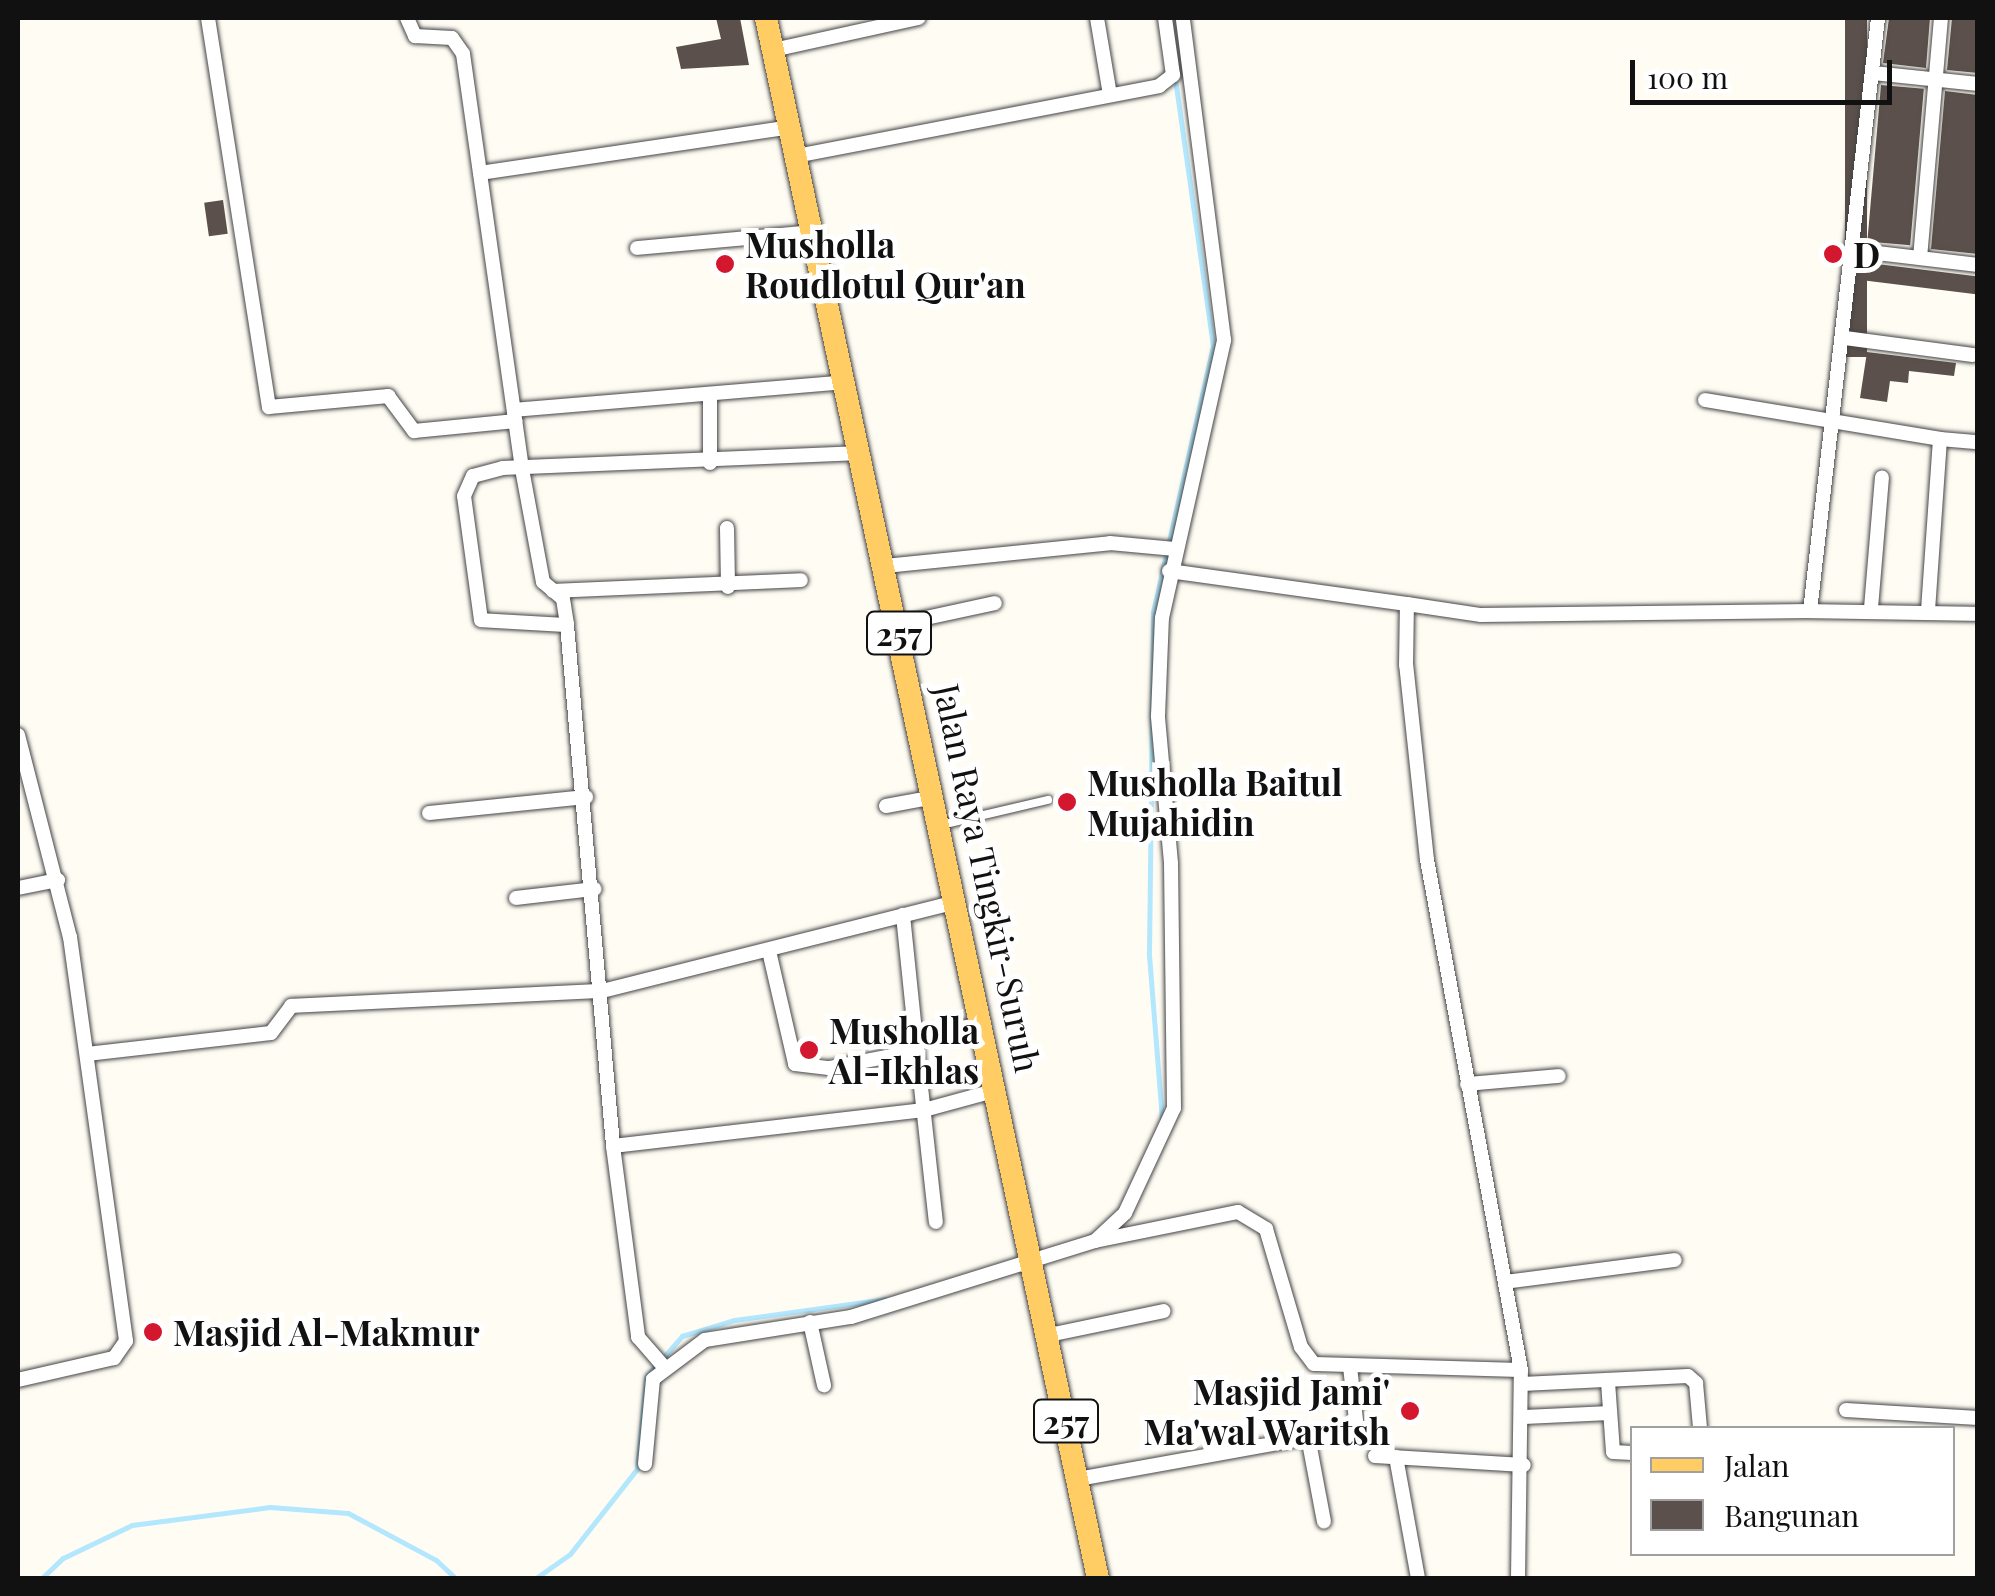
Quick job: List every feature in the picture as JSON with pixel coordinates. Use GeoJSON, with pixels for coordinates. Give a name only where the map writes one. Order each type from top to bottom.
{"type":"FeatureCollection","features":[{"type":"Feature","properties":{"kind":"main road","name":"Jalan Raya Tingkir-Suruh"},"geometry":{"type":"LineString","coordinates":[[766,18],[942,824],[1098,1578]]}},
{"type":"Feature","properties":{"kind":"street"},"geometry":{"type":"LineString","coordinates":[[208,18],[268,408],[388,396],[414,431],[515,415],[845,382]]}},
{"type":"Feature","properties":{"kind":"street"},"geometry":{"type":"LineString","coordinates":[[407,18],[415,36],[458,43],[522,469],[543,582],[563,599],[568,624],[594,889],[613,1146],[638,1337],[664,1367]]}},
{"type":"Feature","properties":{"kind":"street"},"geometry":{"type":"LineString","coordinates":[[772,50],[919,18]]}},
{"type":"Feature","properties":{"kind":"street"},"geometry":{"type":"LineString","coordinates":[[1097,18],[1110,95]]}},
{"type":"Feature","properties":{"kind":"street"},"geometry":{"type":"LineString","coordinates":[[796,156],[1110,95],[1173,76],[1165,18]]}},
{"type":"Feature","properties":{"kind":"street"},"geometry":{"type":"LineString","coordinates":[[1095,1241],[1125,1213],[1174,1108],[1172,863],[1158,716],[1168,547],[1224,340],[1183,18]]}},
{"type":"Feature","properties":{"kind":"street"},"geometry":{"type":"LineString","coordinates":[[1810,611],[1838,422],[1852,250],[1878,18]]}},
{"type":"Feature","properties":{"kind":"street"},"geometry":{"type":"LineString","coordinates":[[1920,258],[1942,18]]}},
{"type":"Feature","properties":{"kind":"street"},"geometry":{"type":"LineString","coordinates":[[1873,72],[1978,84]]}},
{"type":"Feature","properties":{"kind":"street"},"geometry":{"type":"LineString","coordinates":[[480,172],[790,127]]}},
{"type":"Feature","properties":{"kind":"street"},"geometry":{"type":"LineString","coordinates":[[637,248],[812,232]]}},
{"type":"Feature","properties":{"kind":"street"},"geometry":{"type":"LineString","coordinates":[[1852,250],[1978,265]]}},
{"type":"Feature","properties":{"kind":"street"},"geometry":{"type":"LineString","coordinates":[[1846,338],[1973,356]]}},
{"type":"Feature","properties":{"kind":"street"},"geometry":{"type":"LineString","coordinates":[[710,394],[710,463]]}},
{"type":"Feature","properties":{"kind":"street"},"geometry":{"type":"LineString","coordinates":[[1705,400],[1978,442]]}},
{"type":"Feature","properties":{"kind":"street"},"geometry":{"type":"LineString","coordinates":[[1928,610],[1940,438]]}},
{"type":"Feature","properties":{"kind":"street"},"geometry":{"type":"LineString","coordinates":[[568,624],[486,626],[479,613],[466,484],[481,472],[860,453]]}},
{"type":"Feature","properties":{"kind":"street"},"geometry":{"type":"LineString","coordinates":[[1870,608],[1882,477]]}},
{"type":"Feature","properties":{"kind":"street"},"geometry":{"type":"LineString","coordinates":[[727,528],[728,586]]}},
{"type":"Feature","properties":{"kind":"street"},"geometry":{"type":"LineString","coordinates":[[885,566],[1168,547]]}},
{"type":"Feature","properties":{"kind":"street"},"geometry":{"type":"LineString","coordinates":[[1169,572],[1481,615],[1870,608],[1978,614]]}},
{"type":"Feature","properties":{"kind":"street"},"geometry":{"type":"LineString","coordinates":[[552,592],[800,580]]}},
{"type":"Feature","properties":{"kind":"street"},"geometry":{"type":"LineString","coordinates":[[898,624],[994,603]]}},
{"type":"Feature","properties":{"kind":"street"},"geometry":{"type":"LineString","coordinates":[[1408,604],[1406,665],[1423,825],[1521,1377],[1524,1465],[1518,1578]]}},
{"type":"Feature","properties":{"kind":"street"},"geometry":{"type":"LineString","coordinates":[[18,735],[58,880],[126,1346],[114,1358],[18,1380]]}},
{"type":"Feature","properties":{"kind":"street"},"geometry":{"type":"LineString","coordinates":[[429,813],[586,797]]}},
{"type":"Feature","properties":{"kind":"street"},"geometry":{"type":"LineString","coordinates":[[886,806],[935,797]]}},
{"type":"Feature","properties":{"kind":"street"},"geometry":{"type":"LineString","coordinates":[[18,888],[58,880]]}},
{"type":"Feature","properties":{"kind":"street"},"geometry":{"type":"LineString","coordinates":[[516,898],[594,889]]}},
{"type":"Feature","properties":{"kind":"street"},"geometry":{"type":"LineString","coordinates":[[86,1054],[271,1033],[291,1006],[602,991],[958,902]]}},
{"type":"Feature","properties":{"kind":"street"},"geometry":{"type":"LineString","coordinates":[[903,915],[924,1110],[924,1164],[936,1222]]}},
{"type":"Feature","properties":{"kind":"street"},"geometry":{"type":"LineString","coordinates":[[769,950],[796,1064],[829,1068],[984,1024]]}},
{"type":"Feature","properties":{"kind":"street"},"geometry":{"type":"LineString","coordinates":[[1468,1084],[1560,1076]]}},
{"type":"Feature","properties":{"kind":"street"},"geometry":{"type":"LineString","coordinates":[[613,1146],[924,1110],[998,1090]]}},
{"type":"Feature","properties":{"kind":"street"},"geometry":{"type":"LineString","coordinates":[[645,1464],[646,1396],[664,1367],[705,1340],[810,1322],[1095,1241],[1214,1214],[1256,1218],[1306,1356],[1350,1367],[1608,1382],[1692,1378],[1700,1426]]}},
{"type":"Feature","properties":{"kind":"street"},"geometry":{"type":"LineString","coordinates":[[1504,1282],[1675,1260]]}},
{"type":"Feature","properties":{"kind":"street"},"geometry":{"type":"LineString","coordinates":[[1049,1335],[1164,1311]]}},
{"type":"Feature","properties":{"kind":"street"},"geometry":{"type":"LineString","coordinates":[[810,1322],[824,1385]]}},
{"type":"Feature","properties":{"kind":"street"},"geometry":{"type":"LineString","coordinates":[[1078,1480],[1358,1428],[1350,1367]]}},
{"type":"Feature","properties":{"kind":"street"},"geometry":{"type":"LineString","coordinates":[[1608,1382],[1613,1452],[1630,1453]]}},
{"type":"Feature","properties":{"kind":"street"},"geometry":{"type":"LineString","coordinates":[[1846,1410],[1978,1418]]}},
{"type":"Feature","properties":{"kind":"street"},"geometry":{"type":"LineString","coordinates":[[1524,1417],[1610,1413]]}},
{"type":"Feature","properties":{"kind":"street"},"geometry":{"type":"LineString","coordinates":[[1308,1438],[1324,1522]]}},
{"type":"Feature","properties":{"kind":"street"},"geometry":{"type":"LineString","coordinates":[[1375,1456],[1524,1465]]}},
{"type":"Feature","properties":{"kind":"street"},"geometry":{"type":"LineString","coordinates":[[1396,1457],[1418,1578]]}},
{"type":"Feature","properties":{"kind":"lane"},"geometry":{"type":"LineString","coordinates":[[942,824],[1048,800]]}},
{"type":"Feature","properties":{"kind":"building"},"geometry":{"type":"Polygon","coordinates":[[[716,18],[740,18],[749,65],[681,69],[676,47],[721,39],[716,18]]]}},
{"type":"Feature","properties":{"kind":"building"},"geometry":{"type":"Polygon","coordinates":[[[1845,18],[1867,18],[1867,357],[1845,357],[1845,18]]]}},
{"type":"Feature","properties":{"kind":"building"},"geometry":{"type":"Polygon","coordinates":[[[1889,18],[1930,18],[1926,68],[1883,63],[1889,18]]]}},
{"type":"Feature","properties":{"kind":"building"},"geometry":{"type":"Polygon","coordinates":[[[1952,18],[1978,18],[1978,73],[1947,70],[1952,18]]]}},
{"type":"Feature","properties":{"kind":"building"},"geometry":{"type":"Polygon","coordinates":[[[1881,85],[1924,89],[1910,245],[1867,241],[1881,85]]]}},
{"type":"Feature","properties":{"kind":"building"},"geometry":{"type":"Polygon","coordinates":[[[1945,91],[1978,95],[1978,254],[1931,249],[1945,91]]]}},
{"type":"Feature","properties":{"kind":"building"},"geometry":{"type":"Polygon","coordinates":[[[223,200],[228,234],[209,236],[204,203],[223,200]]]}},
{"type":"Feature","properties":{"kind":"building"},"geometry":{"type":"Polygon","coordinates":[[[1861,262],[1978,276],[1976,294],[1859,280],[1861,262]]]}},
{"type":"Feature","properties":{"kind":"building"},"geometry":{"type":"Polygon","coordinates":[[[1867,352],[1956,363],[1954,376],[1909,371],[1908,383],[1890,381],[1887,402],[1860,398],[1867,352]]]}},
{"type":"Feature","properties":{"kind":"waterway"},"geometry":{"type":"LineString","coordinates":[[1162,1120],[1149,953],[1153,612],[1213,346],[1175,78]]}},
{"type":"Feature","properties":{"kind":"waterway"},"geometry":{"type":"LineString","coordinates":[[536,1578],[570,1554],[637,1469],[646,1377],[682,1336],[734,1320],[886,1299]]}},
{"type":"Feature","properties":{"kind":"waterway"},"geometry":{"type":"LineString","coordinates":[[42,1578],[63,1558],[132,1525],[270,1507],[348,1513],[436,1560],[455,1578]]}},
{"type":"Feature","properties":{"kind":"place","name":"D"},"geometry":{"type":"Point","coordinates":[1833,254]}},
{"type":"Feature","properties":{"kind":"place","name":"Musholla Roudlotul Qur'an"},"geometry":{"type":"Point","coordinates":[725,264]}},
{"type":"Feature","properties":{"kind":"place","name":"Musholla Baitul Mujahidin"},"geometry":{"type":"Point","coordinates":[1067,802]}},
{"type":"Feature","properties":{"kind":"place","name":"Musholla Al-Ikhlas"},"geometry":{"type":"Point","coordinates":[809,1050]}},
{"type":"Feature","properties":{"kind":"place","name":"Masjid Al-Makmur"},"geometry":{"type":"Point","coordinates":[153,1332]}},
{"type":"Feature","properties":{"kind":"place","name":"Masjid Jami' Ma'wal Waritsh"},"geometry":{"type":"Point","coordinates":[1410,1411]}}]}
